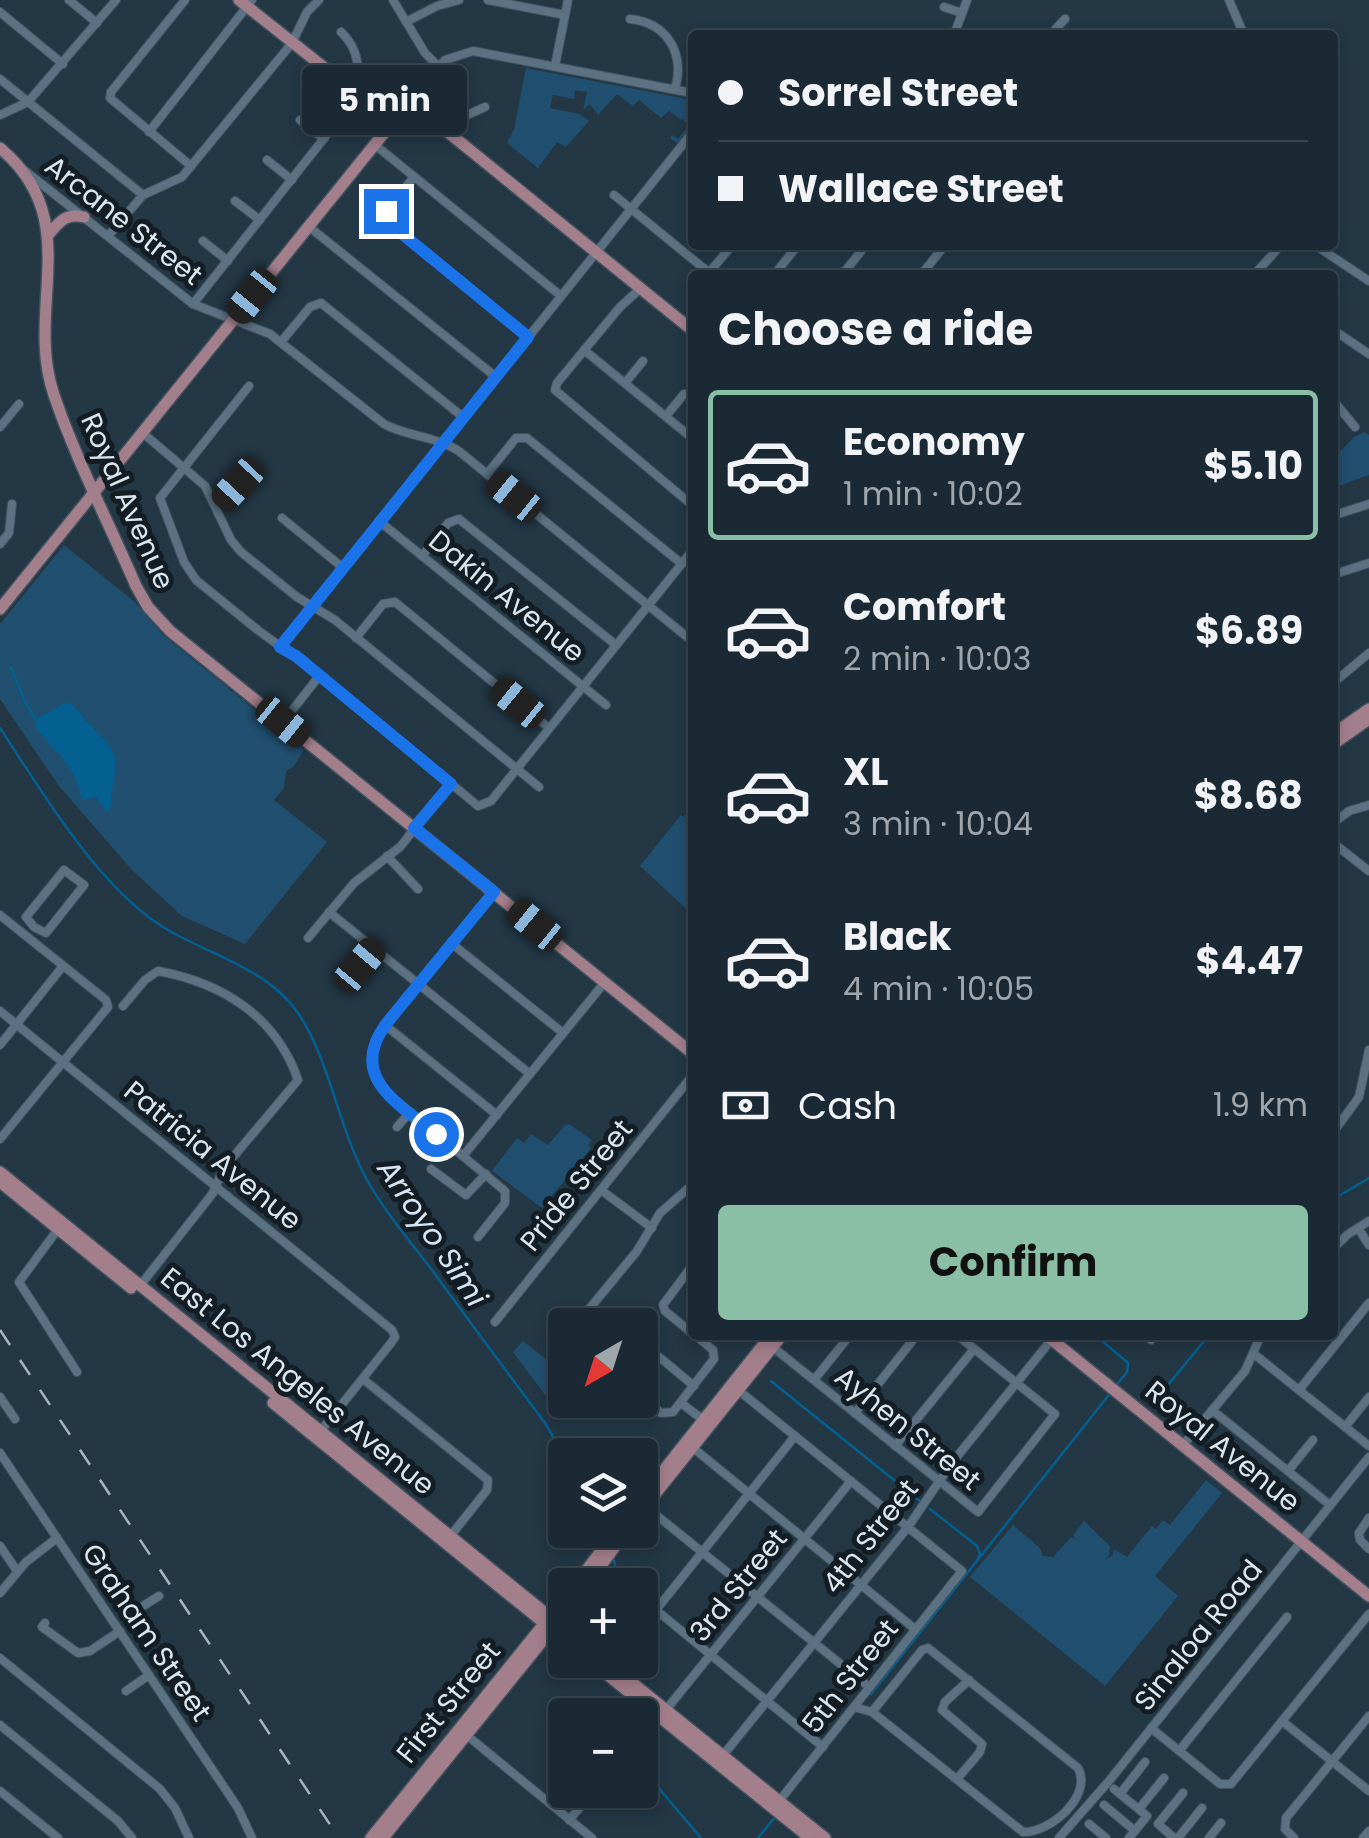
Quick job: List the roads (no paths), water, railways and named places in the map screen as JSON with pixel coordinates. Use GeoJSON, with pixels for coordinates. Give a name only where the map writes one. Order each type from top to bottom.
{"type":"FeatureCollection","features":[{"type":"Feature","properties":{"kind":"main road"},"geometry":{"type":"LineString","coordinates":[[247,3],[326,69],[409,102],[688,327]]}},
{"type":"Feature","properties":{"kind":"main road"},"geometry":{"type":"LineString","coordinates":[[0,609],[409,102]]}},
{"type":"Feature","properties":{"kind":"main road","name":"Royal Avenue"},"geometry":{"type":"LineString","coordinates":[[0,148],[19,167],[38,198],[49,234],[49,379],[136,586],[155,616],[688,1050]]}},
{"type":"Feature","properties":{"kind":"main road"},"geometry":{"type":"LineString","coordinates":[[49,234],[60,220],[70,215],[84,217]]}},
{"type":"Feature","properties":{"kind":"main road"},"geometry":{"type":"LineString","coordinates":[[44,554],[56,551],[87,512],[96,512],[110,526]]}},
{"type":"Feature","properties":{"kind":"main road"},"geometry":{"type":"LineString","coordinates":[[1338,731],[1369,709]]}},
{"type":"Feature","properties":{"kind":"main road"},"geometry":{"type":"LineString","coordinates":[[1338,740],[1369,720]]}},
{"type":"Feature","properties":{"kind":"main road","name":"East Los Angeles Avenue"},"geometry":{"type":"LineString","coordinates":[[0,1172],[137,1289],[548,1616]]}},
{"type":"Feature","properties":{"kind":"main road","name":"East Los Angeles Avenue"},"geometry":{"type":"LineString","coordinates":[[0,1182],[61,1225]]}},
{"type":"Feature","properties":{"kind":"main road","name":"Royal Avenue"},"geometry":{"type":"LineString","coordinates":[[1056,1340],[1369,1596]]}},
{"type":"Feature","properties":{"kind":"main road"},"geometry":{"type":"LineString","coordinates":[[658,1487],[692,1447],[706,1422],[738,1390],[770,1341]]}},
{"type":"Feature","properties":{"kind":"main road"},"geometry":{"type":"LineString","coordinates":[[658,1485],[770,1341]]}},
{"type":"Feature","properties":{"kind":"main road"},"geometry":{"type":"LineString","coordinates":[[590,1568],[609,1548]]}},
{"type":"Feature","properties":{"kind":"main road"},"geometry":{"type":"LineString","coordinates":[[595,1568],[601,1557]]}},
{"type":"Feature","properties":{"kind":"main road","name":"First Street"},"geometry":{"type":"LineString","coordinates":[[371,1838],[548,1631]]}},
{"type":"Feature","properties":{"kind":"main road"},"geometry":{"type":"LineString","coordinates":[[619,1678],[776,1805],[825,1838]]}},
{"type":"Feature","properties":{"kind":"main road","name":"First Street"},"geometry":{"type":"LineString","coordinates":[[383,1838],[462,1732]]}},
{"type":"Feature","properties":{"kind":"main road"},"geometry":{"type":"LineString","coordinates":[[776,1805],[810,1838]]}},
{"type":"Feature","properties":{"kind":"street"},"geometry":{"type":"LineString","coordinates":[[69,0],[97,23]]}},
{"type":"Feature","properties":{"kind":"street"},"geometry":{"type":"LineString","coordinates":[[0,115],[28,102],[116,0]]}},
{"type":"Feature","properties":{"kind":"street"},"geometry":{"type":"LineString","coordinates":[[185,0],[110,94],[114,104],[191,166]]}},
{"type":"Feature","properties":{"kind":"street"},"geometry":{"type":"LineString","coordinates":[[108,236],[143,195],[175,182],[191,166],[292,43],[307,12],[319,0]]}},
{"type":"Feature","properties":{"kind":"street"},"geometry":{"type":"LineString","coordinates":[[393,0],[425,54],[438,66]]}},
{"type":"Feature","properties":{"kind":"street"},"geometry":{"type":"LineString","coordinates":[[406,22],[459,0]]}},
{"type":"Feature","properties":{"kind":"street"},"geometry":{"type":"LineString","coordinates":[[488,0],[565,15]]}},
{"type":"Feature","properties":{"kind":"street"},"geometry":{"type":"LineString","coordinates":[[555,66],[568,0]]}},
{"type":"Feature","properties":{"kind":"street"},"geometry":{"type":"LineString","coordinates":[[956,30],[968,0]]}},
{"type":"Feature","properties":{"kind":"street"},"geometry":{"type":"LineString","coordinates":[[1229,0],[1242,30]]}},
{"type":"Feature","properties":{"kind":"street"},"geometry":{"type":"LineString","coordinates":[[149,132],[247,3]]}},
{"type":"Feature","properties":{"kind":"street"},"geometry":{"type":"LineString","coordinates":[[944,8],[962,14]]}},
{"type":"Feature","properties":{"kind":"street"},"geometry":{"type":"LineString","coordinates":[[0,12],[63,64]]}},
{"type":"Feature","properties":{"kind":"street"},"geometry":{"type":"LineString","coordinates":[[630,19],[654,26],[671,42],[679,65],[675,89]]}},
{"type":"Feature","properties":{"kind":"street"},"geometry":{"type":"LineString","coordinates":[[1055,30],[1064,20]]}},
{"type":"Feature","properties":{"kind":"street"},"geometry":{"type":"LineString","coordinates":[[194,304],[348,108],[357,82],[356,54],[340,32]]}},
{"type":"Feature","properties":{"kind":"street"},"geometry":{"type":"LineString","coordinates":[[409,102],[438,66],[454,55],[473,51],[688,92]]}},
{"type":"Feature","properties":{"kind":"street"},"geometry":{"type":"LineString","coordinates":[[0,79],[143,195]]}},
{"type":"Feature","properties":{"kind":"street"},"geometry":{"type":"LineString","coordinates":[[450,134],[467,116],[485,107]]}},
{"type":"Feature","properties":{"kind":"street"},"geometry":{"type":"LineString","coordinates":[[300,120],[324,139]]}},
{"type":"Feature","properties":{"kind":"street"},"geometry":{"type":"LineString","coordinates":[[280,647],[688,138]]}},
{"type":"Feature","properties":{"kind":"street"},"geometry":{"type":"LineString","coordinates":[[374,144],[561,296]]}},
{"type":"Feature","properties":{"kind":"street"},"geometry":{"type":"LineString","coordinates":[[267,160],[292,180]]}},
{"type":"Feature","properties":{"kind":"street","name":"Arcane Street"},"geometry":{"type":"LineString","coordinates":[[19,167],[194,304],[256,327],[281,342],[384,424],[402,433],[443,442],[688,638]]}},
{"type":"Feature","properties":{"kind":"street"},"geometry":{"type":"LineString","coordinates":[[414,176],[386,211],[386,221],[528,337]]}},
{"type":"Feature","properties":{"kind":"street"},"geometry":{"type":"LineString","coordinates":[[614,195],[706,270]]}},
{"type":"Feature","properties":{"kind":"street"},"geometry":{"type":"LineString","coordinates":[[235,200],[260,220]]}},
{"type":"Feature","properties":{"kind":"street"},"geometry":{"type":"LineString","coordinates":[[308,226],[496,377]]}},
{"type":"Feature","properties":{"kind":"street"},"geometry":{"type":"LineString","coordinates":[[203,241],[228,261]]}},
{"type":"Feature","properties":{"kind":"street"},"geometry":{"type":"LineString","coordinates":[[778,270],[794,250]]}},
{"type":"Feature","properties":{"kind":"street"},"geometry":{"type":"LineString","coordinates":[[846,270],[862,250]]}},
{"type":"Feature","properties":{"kind":"street"},"geometry":{"type":"LineString","coordinates":[[924,270],[941,250]]}},
{"type":"Feature","properties":{"kind":"street"},"geometry":{"type":"LineString","coordinates":[[1258,270],[1276,250]]}},
{"type":"Feature","properties":{"kind":"street"},"geometry":{"type":"LineString","coordinates":[[1322,250],[1369,281]]}},
{"type":"Feature","properties":{"kind":"street"},"geometry":{"type":"LineString","coordinates":[[641,288],[620,307],[554,390],[688,502]]}},
{"type":"Feature","properties":{"kind":"street"},"geometry":{"type":"LineString","coordinates":[[281,342],[310,307],[321,303],[463,417]]}},
{"type":"Feature","properties":{"kind":"street"},"geometry":{"type":"LineString","coordinates":[[1338,333],[1369,354]]}},
{"type":"Feature","properties":{"kind":"street"},"geometry":{"type":"LineString","coordinates":[[584,350],[688,435]]}},
{"type":"Feature","properties":{"kind":"street"},"geometry":{"type":"LineString","coordinates":[[625,383],[643,361]]}},
{"type":"Feature","properties":{"kind":"street"},"geometry":{"type":"LineString","coordinates":[[249,386],[161,495],[159,502],[184,562],[204,587],[482,806],[492,801],[688,556]]}},
{"type":"Feature","properties":{"kind":"street"},"geometry":{"type":"LineString","coordinates":[[666,416],[684,394]]}},
{"type":"Feature","properties":{"kind":"street"},"geometry":{"type":"LineString","coordinates":[[0,426],[19,404]]}},
{"type":"Feature","properties":{"kind":"street"},"geometry":{"type":"LineString","coordinates":[[1338,406],[1356,427]]}},
{"type":"Feature","properties":{"kind":"street"},"geometry":{"type":"LineString","coordinates":[[144,434],[204,486],[236,546],[539,787]]}},
{"type":"Feature","properties":{"kind":"street"},"geometry":{"type":"LineString","coordinates":[[487,474],[516,438],[527,438],[682,564]]}},
{"type":"Feature","properties":{"kind":"street"},"geometry":{"type":"LineString","coordinates":[[217,506],[238,484]]}},
{"type":"Feature","properties":{"kind":"street"},"geometry":{"type":"LineString","coordinates":[[0,544],[9,532],[12,504]]}},
{"type":"Feature","properties":{"kind":"street"},"geometry":{"type":"LineString","coordinates":[[1338,514],[1369,504]]}},
{"type":"Feature","properties":{"kind":"street"},"geometry":{"type":"LineString","coordinates":[[282,518],[342,567]]}},
{"type":"Feature","properties":{"kind":"street"},"geometry":{"type":"LineString","coordinates":[[422,556],[448,523],[458,519],[616,645]]}},
{"type":"Feature","properties":{"kind":"street","name":"Dakin Avenue"},"geometry":{"type":"LineString","coordinates":[[379,521],[606,705]]}},
{"type":"Feature","properties":{"kind":"street"},"geometry":{"type":"LineString","coordinates":[[1338,573],[1369,563]]}},
{"type":"Feature","properties":{"kind":"street"},"geometry":{"type":"LineString","coordinates":[[356,638],[383,604],[395,602],[549,728]]}},
{"type":"Feature","properties":{"kind":"street"},"geometry":{"type":"LineString","coordinates":[[1338,679],[1369,653]]}},
{"type":"Feature","properties":{"kind":"street"},"geometry":{"type":"LineString","coordinates":[[283,722],[320,675]]}},
{"type":"Feature","properties":{"kind":"street"},"geometry":{"type":"LineString","coordinates":[[308,938],[354,883],[400,847],[451,784]]}},
{"type":"Feature","properties":{"kind":"street"},"geometry":{"type":"LineString","coordinates":[[1338,819],[1349,811],[1369,806]]}},
{"type":"Feature","properties":{"kind":"street"},"geometry":{"type":"LineString","coordinates":[[1338,847],[1369,871]]}},
{"type":"Feature","properties":{"kind":"street"},"geometry":{"type":"LineString","coordinates":[[387,856],[418,889]]}},
{"type":"Feature","properties":{"kind":"street"},"geometry":{"type":"LineString","coordinates":[[64,870],[84,885],[46,933],[34,927],[26,917],[64,870]]}},
{"type":"Feature","properties":{"kind":"street"},"geometry":{"type":"LineString","coordinates":[[478,1237],[507,1200],[505,1191],[383,1090],[371,1061],[374,1042],[386,1024],[494,892]]}},
{"type":"Feature","properties":{"kind":"street"},"geometry":{"type":"LineString","coordinates":[[329,912],[530,1074]]}},
{"type":"Feature","properties":{"kind":"street"},"geometry":{"type":"LineString","coordinates":[[0,914],[107,1004],[120,1009],[158,971],[186,976],[232,995],[279,1040],[298,1080],[223,1169],[216,1186],[137,1289]]}},
{"type":"Feature","properties":{"kind":"street"},"geometry":{"type":"LineString","coordinates":[[26,936],[34,927]]}},
{"type":"Feature","properties":{"kind":"street"},"geometry":{"type":"LineString","coordinates":[[451,943],[563,1033]]}},
{"type":"Feature","properties":{"kind":"street"},"geometry":{"type":"LineString","coordinates":[[346,982],[374,948]]}},
{"type":"Feature","properties":{"kind":"street"},"geometry":{"type":"LineString","coordinates":[[0,1045],[63,966]]}},
{"type":"Feature","properties":{"kind":"street"},"geometry":{"type":"LineString","coordinates":[[463,1156],[606,982]]}},
{"type":"Feature","properties":{"kind":"street"},"geometry":{"type":"LineString","coordinates":[[0,1139],[107,1004]]}},
{"type":"Feature","properties":{"kind":"street","name":"Patricia Avenue"},"geometry":{"type":"LineString","coordinates":[[0,1011],[97,1085],[390,1327],[394,1337],[362,1379]]}},
{"type":"Feature","properties":{"kind":"street"},"geometry":{"type":"LineString","coordinates":[[386,1024],[496,1115]]}},
{"type":"Feature","properties":{"kind":"street"},"geometry":{"type":"LineString","coordinates":[[1338,1127],[1358,1096],[1369,1050]]}},
{"type":"Feature","properties":{"kind":"street","name":"Pride Street"},"geometry":{"type":"LineString","coordinates":[[495,1322],[688,1081]]}},
{"type":"Feature","properties":{"kind":"street"},"geometry":{"type":"LineString","coordinates":[[1358,1096],[1369,1105]]}},
{"type":"Feature","properties":{"kind":"street"},"geometry":{"type":"LineString","coordinates":[[397,1127],[410,1112]]}},
{"type":"Feature","properties":{"kind":"street"},"geometry":{"type":"LineString","coordinates":[[1338,1118],[1343,1122]]}},
{"type":"Feature","properties":{"kind":"street"},"geometry":{"type":"LineString","coordinates":[[431,1169],[466,1195],[486,1174]]}},
{"type":"Feature","properties":{"kind":"street"},"geometry":{"type":"LineString","coordinates":[[590,1308],[637,1251],[664,1209],[688,1188]]}},
{"type":"Feature","properties":{"kind":"street"},"geometry":{"type":"LineString","coordinates":[[600,1190],[652,1228]]}},
{"type":"Feature","properties":{"kind":"street"},"geometry":{"type":"LineString","coordinates":[[1338,1245],[1369,1221]]}},
{"type":"Feature","properties":{"kind":"street"},"geometry":{"type":"LineString","coordinates":[[61,1225],[18,1282],[77,1372]]}},
{"type":"Feature","properties":{"kind":"street"},"geometry":{"type":"LineString","coordinates":[[1358,1228],[1369,1245]]}},
{"type":"Feature","properties":{"kind":"street"},"geometry":{"type":"LineString","coordinates":[[688,1271],[663,1305],[688,1329]]}},
{"type":"Feature","properties":{"kind":"street"},"geometry":{"type":"LineString","coordinates":[[1299,1390],[1369,1303]]}},
{"type":"Feature","properties":{"kind":"street"},"geometry":{"type":"LineString","coordinates":[[658,1408],[666,1414],[681,1402],[715,1356],[701,1340]]}},
{"type":"Feature","properties":{"kind":"street"},"geometry":{"type":"LineString","coordinates":[[814,1380],[846,1340]]}},
{"type":"Feature","properties":{"kind":"street"},"geometry":{"type":"LineString","coordinates":[[854,1413],[914,1340]]}},
{"type":"Feature","properties":{"kind":"street"},"geometry":{"type":"LineString","coordinates":[[963,1340],[1016,1383]]}},
{"type":"Feature","properties":{"kind":"street","name":"4th Street"},"geometry":{"type":"LineString","coordinates":[[720,1760],[908,1527],[1048,1340]]}},
{"type":"Feature","properties":{"kind":"street"},"geometry":{"type":"LineString","coordinates":[[1183,1445],[1246,1371],[1259,1340]]}},
{"type":"Feature","properties":{"kind":"street","name":"Ayhen Street"},"geometry":{"type":"LineString","coordinates":[[770,1341],[976,1512],[1055,1414],[1016,1383]]}},
{"type":"Feature","properties":{"kind":"street"},"geometry":{"type":"LineString","coordinates":[[896,1446],[974,1350]]}},
{"type":"Feature","properties":{"kind":"street"},"geometry":{"type":"LineString","coordinates":[[1254,1354],[1369,1446]]}},
{"type":"Feature","properties":{"kind":"street"},"geometry":{"type":"LineString","coordinates":[[658,1356],[694,1386]]}},
{"type":"Feature","properties":{"kind":"street"},"geometry":{"type":"LineString","coordinates":[[318,1434],[362,1379],[455,1450],[489,1482],[487,1490],[448,1539]]}},
{"type":"Feature","properties":{"kind":"street"},"geometry":{"type":"LineString","coordinates":[[738,1390],[908,1527]]}},
{"type":"Feature","properties":{"kind":"street"},"geometry":{"type":"LineString","coordinates":[[0,1397],[15,1419]]}},
{"type":"Feature","properties":{"kind":"street"},"geometry":{"type":"LineString","coordinates":[[1345,1427],[1369,1397]]}},
{"type":"Feature","properties":{"kind":"street"},"geometry":{"type":"LineString","coordinates":[[681,1402],[706,1422]]}},
{"type":"Feature","properties":{"kind":"street"},"geometry":{"type":"LineString","coordinates":[[1212,1410],[1330,1506]]}},
{"type":"Feature","properties":{"kind":"street"},"geometry":{"type":"LineString","coordinates":[[795,1436],[656,1610],[823,1747]]}},
{"type":"Feature","properties":{"kind":"street"},"geometry":{"type":"LineString","coordinates":[[1288,1471],[1313,1440]]}},
{"type":"Feature","properties":{"kind":"street"},"geometry":{"type":"LineString","coordinates":[[692,1447],[915,1629]]}},
{"type":"Feature","properties":{"kind":"street","name":"Graham Street"},"geometry":{"type":"LineString","coordinates":[[0,1452],[238,1808],[252,1838]]}},
{"type":"Feature","properties":{"kind":"street","name":"Sinaloa Road"},"geometry":{"type":"LineString","coordinates":[[1058,1838],[1369,1458]]}},
{"type":"Feature","properties":{"kind":"street","name":"3rd Street"},"geometry":{"type":"LineString","coordinates":[[663,1714],[851,1482]]}},
{"type":"Feature","properties":{"kind":"street"},"geometry":{"type":"LineString","coordinates":[[658,1518],[869,1687]]}},
{"type":"Feature","properties":{"kind":"street"},"geometry":{"type":"LineString","coordinates":[[1369,1518],[1359,1537],[1369,1548]]}},
{"type":"Feature","properties":{"kind":"street","name":"5th Street"},"geometry":{"type":"LineString","coordinates":[[776,1805],[962,1570],[908,1527]]}},
{"type":"Feature","properties":{"kind":"street"},"geometry":{"type":"LineString","coordinates":[[0,1593],[17,1572],[57,1538]]}},
{"type":"Feature","properties":{"kind":"street"},"geometry":{"type":"LineString","coordinates":[[0,1546],[17,1572]]}},
{"type":"Feature","properties":{"kind":"street"},"geometry":{"type":"LineString","coordinates":[[143,1606],[159,1596]]}},
{"type":"Feature","properties":{"kind":"street"},"geometry":{"type":"LineString","coordinates":[[1151,1728],[1220,1784],[1234,1782],[1369,1614]]}},
{"type":"Feature","properties":{"kind":"street"},"geometry":{"type":"LineString","coordinates":[[1179,1751],[1287,1617]]}},
{"type":"Feature","properties":{"kind":"street"},"geometry":{"type":"LineString","coordinates":[[45,1623],[42,1627],[78,1653],[90,1651],[120,1631]]}},
{"type":"Feature","properties":{"kind":"street"},"geometry":{"type":"LineString","coordinates":[[854,1707],[872,1712],[1024,1832],[1045,1828],[1080,1790],[1082,1774],[1072,1762],[925,1648],[872,1712]]}},
{"type":"Feature","properties":{"kind":"street"},"geometry":{"type":"LineString","coordinates":[[0,1658],[160,1789],[175,1808],[189,1838]]}},
{"type":"Feature","properties":{"kind":"street"},"geometry":{"type":"LineString","coordinates":[[126,1691],[149,1675]]}},
{"type":"Feature","properties":{"kind":"street"},"geometry":{"type":"LineString","coordinates":[[957,1780],[982,1744],[942,1710],[968,1680]]}},
{"type":"Feature","properties":{"kind":"street"},"geometry":{"type":"LineString","coordinates":[[1294,1838],[1284,1825],[1286,1818],[1369,1716]]}},
{"type":"Feature","properties":{"kind":"street"},"geometry":{"type":"LineString","coordinates":[[1282,1721],[1369,1791]]}},
{"type":"Feature","properties":{"kind":"street"},"geometry":{"type":"LineString","coordinates":[[0,1725],[118,1821],[132,1838]]}},
{"type":"Feature","properties":{"kind":"street"},"geometry":{"type":"LineString","coordinates":[[462,1732],[592,1838]]}},
{"type":"Feature","properties":{"kind":"street"},"geometry":{"type":"LineString","coordinates":[[1104,1806],[1132,1834],[1147,1816],[1117,1792],[1146,1762]]}},
{"type":"Feature","properties":{"kind":"street"},"geometry":{"type":"LineString","coordinates":[[1139,1809],[1164,1778]]}},
{"type":"Feature","properties":{"kind":"street"},"geometry":{"type":"LineString","coordinates":[[0,1791],[58,1838]]}},
{"type":"Feature","properties":{"kind":"street"},"geometry":{"type":"LineString","coordinates":[[1183,1793],[1158,1824],[1176,1838],[1202,1808]]}},
{"type":"Feature","properties":{"kind":"street"},"geometry":{"type":"LineString","coordinates":[[569,1820],[579,1808]]}},
{"type":"Feature","properties":{"kind":"street"},"geometry":{"type":"LineString","coordinates":[[1209,1838],[1221,1823]]}},
{"type":"Feature","properties":{"kind":"street"},"geometry":{"type":"LineString","coordinates":[[1088,1824],[1106,1838]]}},
{"type":"Feature","properties":{"kind":"street"},"geometry":{"type":"LineString","coordinates":[[1045,1828],[1058,1838]]}},
{"type":"Feature","properties":{"kind":"street"},"geometry":{"type":"LineString","coordinates":[[1363,1838],[1369,1831]]}},
{"type":"Feature","properties":{"kind":"waterway"},"geometry":{"type":"LineString","coordinates":[[11,667],[36,719]]}},
{"type":"Feature","properties":{"kind":"waterway","name":"Arroyo Simi"},"geometry":{"type":"LineString","coordinates":[[0,728],[68,829],[128,899],[169,930],[250,971],[286,998],[319,1053],[348,1138],[373,1190],[554,1438]]}},
{"type":"Feature","properties":{"kind":"waterway"},"geometry":{"type":"LineString","coordinates":[[1338,1196],[1369,1178]]}},
{"type":"Feature","properties":{"kind":"waterway"},"geometry":{"type":"LineString","coordinates":[[1101,1340],[1128,1363],[1127,1372],[1118,1383]]}},
{"type":"Feature","properties":{"kind":"waterway"},"geometry":{"type":"LineString","coordinates":[[1167,1386],[1205,1340]]}},
{"type":"Feature","properties":{"kind":"waterway"},"geometry":{"type":"LineString","coordinates":[[771,1381],[920,1501]]}},
{"type":"Feature","properties":{"kind":"waterway"},"geometry":{"type":"LineString","coordinates":[[871,1694],[1108,1396]]}},
{"type":"Feature","properties":{"kind":"waterway"},"geometry":{"type":"LineString","coordinates":[[930,1509],[977,1546],[977,1561]]}},
{"type":"Feature","properties":{"kind":"waterway","name":"Arroyo Simi"},"geometry":{"type":"LineString","coordinates":[[613,1555],[616,1568]]}},
{"type":"Feature","properties":{"kind":"waterway","name":"Arroyo Simi"},"geometry":{"type":"LineString","coordinates":[[658,1785],[701,1838]]}},
{"type":"Feature","properties":{"kind":"waterway"},"geometry":{"type":"LineString","coordinates":[[758,1838],[775,1817]]}},
{"type":"Feature","properties":{"kind":"railway"},"geometry":{"type":"LineString","coordinates":[[0,1330],[339,1838]]}}]}
